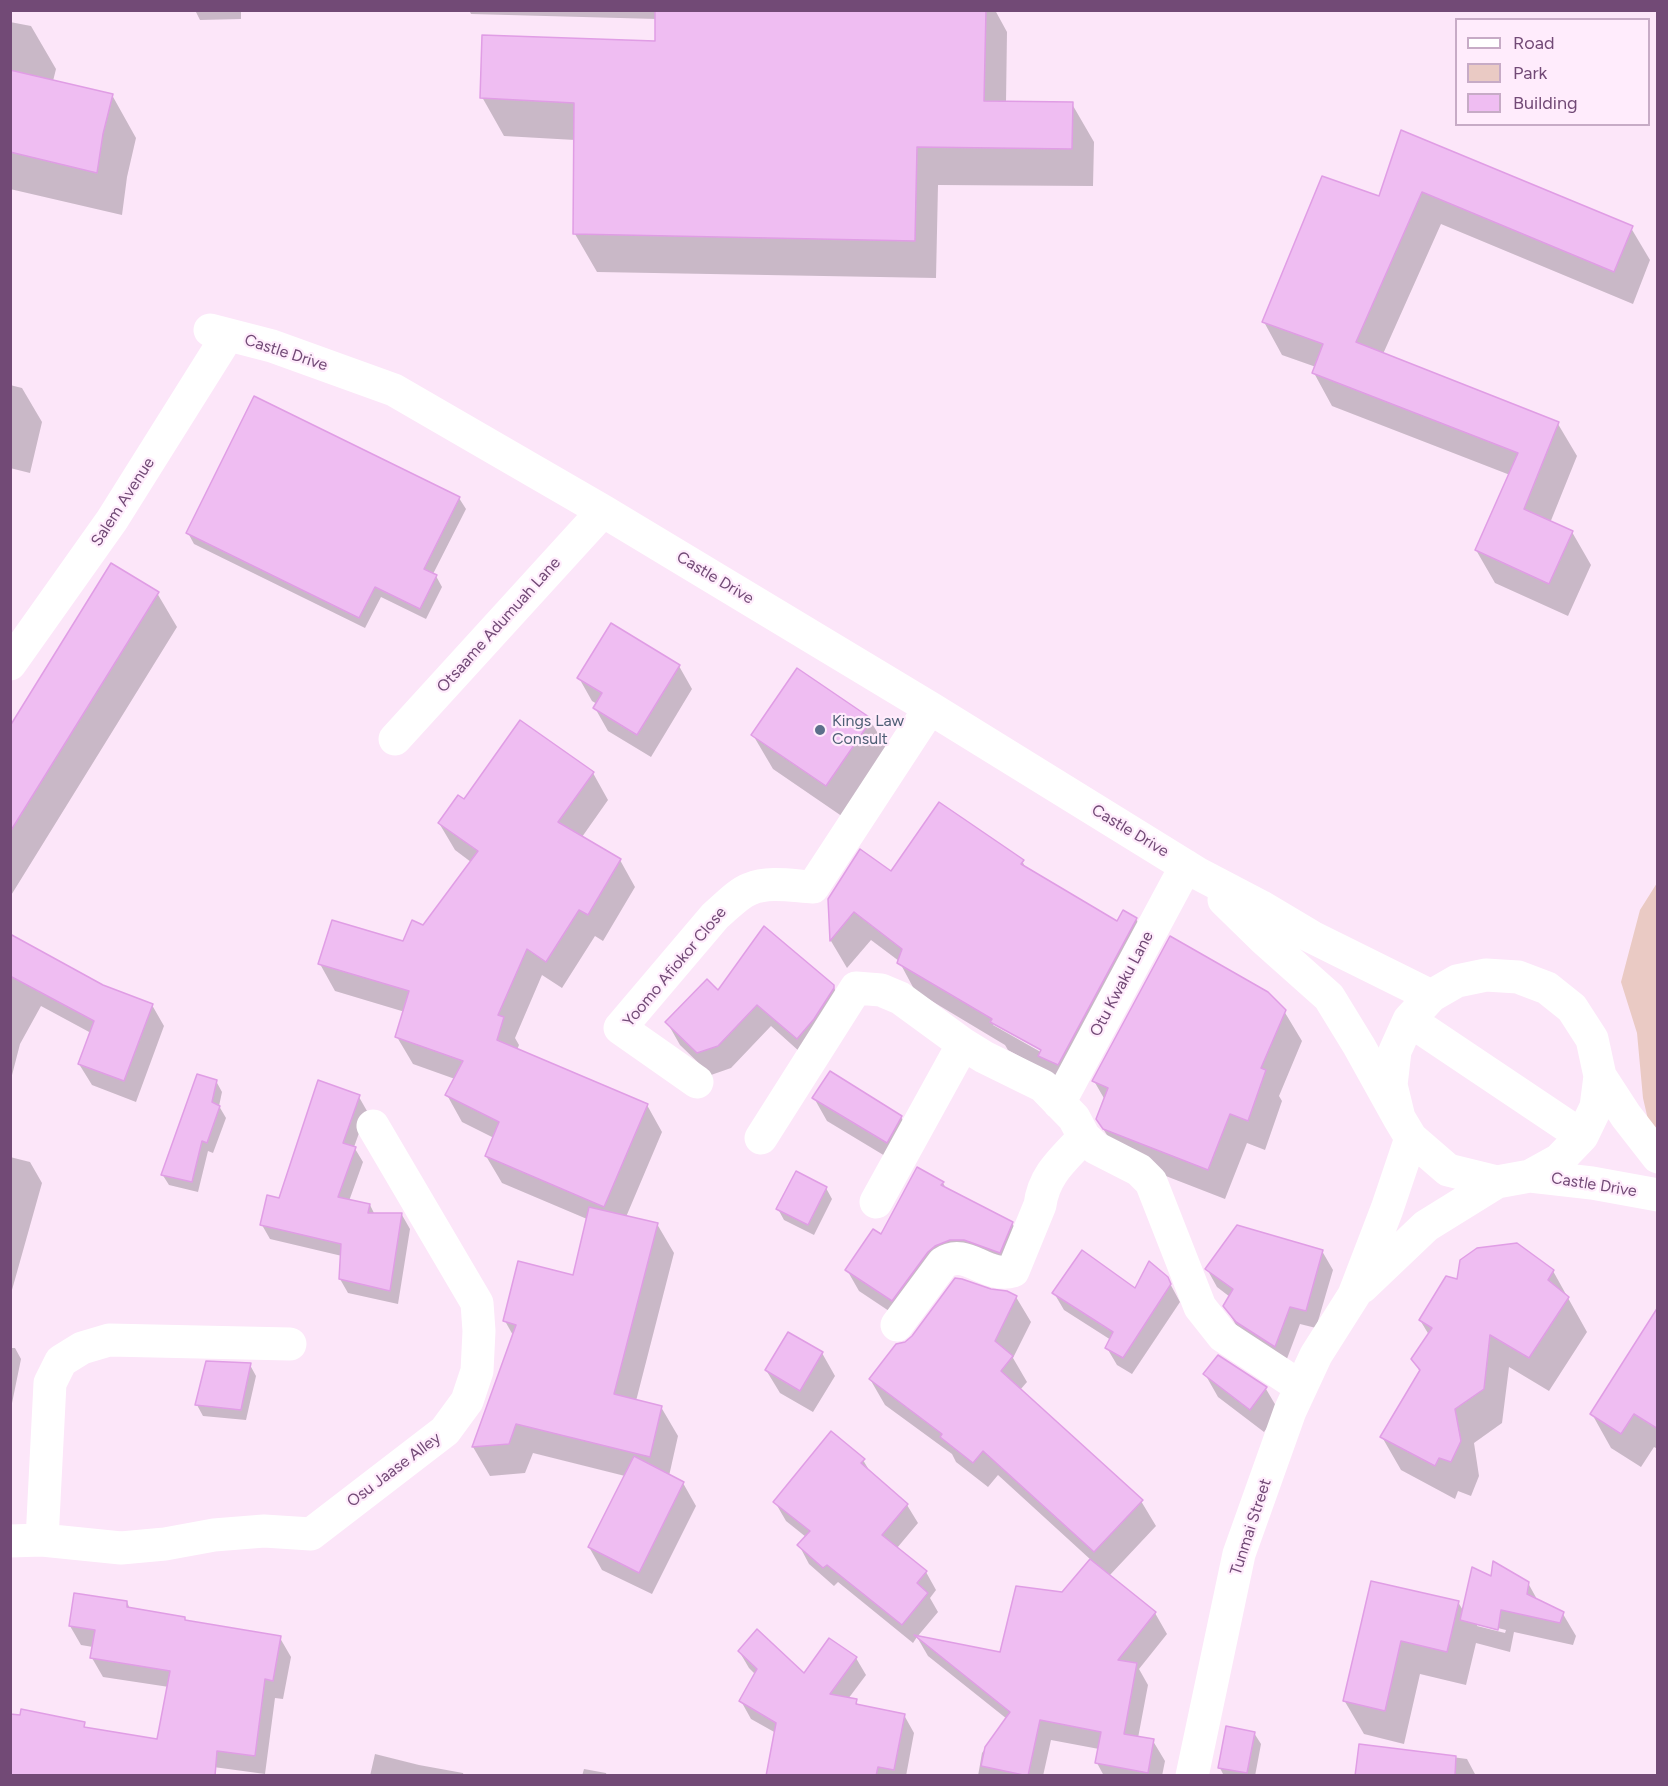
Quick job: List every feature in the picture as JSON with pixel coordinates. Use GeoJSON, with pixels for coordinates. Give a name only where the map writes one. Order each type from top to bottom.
{"type":"FeatureCollection","features":[{"type":"Feature","properties":{"kind":"street","name":"Castle Drive"},"geometry":{"type":"LineString","coordinates":[[219,332],[272,346],[394,390],[603,511],[1191,869],[1312,937],[1431,996]]}},
{"type":"Feature","properties":{"kind":"street","name":"Salem Avenue"},"geometry":{"type":"LineString","coordinates":[[10,664],[112,520],[219,332]]}},
{"type":"Feature","properties":{"kind":"street","name":"Otsaame Adumuah Lane"},"geometry":{"type":"LineString","coordinates":[[395,739],[603,511]]}},
{"type":"Feature","properties":{"kind":"street","name":"Yoomo Afiokor Close"},"geometry":{"type":"LineString","coordinates":[[697,1082],[620,1028],[716,916],[732,901],[749,889],[768,885],[813,887],[930,708]]}},
{"type":"Feature","properties":{"kind":"street","name":"Castle Drive"},"geometry":{"type":"LineString","coordinates":[[1191,869],[1329,997],[1405,1128],[1448,1170],[1497,1182]]}},
{"type":"Feature","properties":{"kind":"street","name":"Otu Kwaku Lane"},"geometry":{"type":"LineString","coordinates":[[1059,1103],[1191,869]]}},
{"type":"Feature","properties":{"kind":"street"},"geometry":{"type":"LineString","coordinates":[[1405,1128],[1391,1085],[1395,1051],[1409,1020],[1431,996],[1457,981],[1486,975],[1518,977],[1548,988],[1572,1008],[1592,1039],[1600,1076],[1596,1107],[1582,1136],[1559,1160],[1530,1176],[1497,1182]]}},
{"type":"Feature","properties":{"kind":"street"},"geometry":{"type":"LineString","coordinates":[[761,1138],[856,988],[881,990],[900,998],[984,1057],[1043,1086],[1074,1118],[1084,1137],[1096,1148],[1139,1170],[1151,1182],[1200,1307],[1223,1336],[1301,1387]]}},
{"type":"Feature","properties":{"kind":"street"},"geometry":{"type":"LineString","coordinates":[[1409,1020],[1582,1136]]}},
{"type":"Feature","properties":{"kind":"street"},"geometry":{"type":"LineString","coordinates":[[876,1202],[963,1044]]}},
{"type":"Feature","properties":{"kind":"street"},"geometry":{"type":"LineString","coordinates":[[1600,1076],[1626,1116],[1658,1157]]}},
{"type":"Feature","properties":{"kind":"street","name":"Osu Jaase Alley"},"geometry":{"type":"LineString","coordinates":[[26,1541],[121,1548],[165,1544],[214,1534],[264,1531],[311,1534],[446,1431],[467,1401],[477,1371],[479,1331],[477,1303],[373,1126]]}},
{"type":"Feature","properties":{"kind":"street","name":"Tunmai Street"},"geometry":{"type":"LineString","coordinates":[[1192,1776],[1239,1554],[1290,1411],[1316,1355],[1354,1295],[1387,1209],[1405,1128]]}},
{"type":"Feature","properties":{"kind":"street"},"geometry":{"type":"LineString","coordinates":[[897,1326],[943,1263],[950,1258],[962,1258],[994,1272],[1004,1274],[1012,1271],[1040,1205],[1041,1194],[1049,1175],[1084,1137]]}},
{"type":"Feature","properties":{"kind":"street","name":"Castle Drive"},"geometry":{"type":"LineString","coordinates":[[1530,1176],[1592,1183],[1658,1195]]}},
{"type":"Feature","properties":{"kind":"street","name":"Tunmai Street"},"geometry":{"type":"LineString","coordinates":[[1354,1295],[1426,1226],[1497,1182]]}},
{"type":"Feature","properties":{"kind":"street"},"geometry":{"type":"LineString","coordinates":[[26,1541],[50,1383],[60,1361],[81,1348],[109,1340],[290,1344]]}},
{"type":"Feature","properties":{"kind":"green space"},"geometry":{"type":"Polygon","coordinates":[[[1657,883],[1657,1140],[1652,1137],[1643,1098],[1637,1033],[1621,982],[1640,910],[1657,883]]]}},
{"type":"Feature","properties":{"kind":"building"},"geometry":{"type":"Polygon","coordinates":[[[655,10],[986,10],[984,101],[1073,102],[1072,149],[917,147],[915,241],[573,234],[574,103],[480,98],[482,35],[655,41],[655,10]]]}},
{"type":"Feature","properties":{"kind":"building"},"geometry":{"type":"Polygon","coordinates":[[[10,70],[113,94],[103,134],[97,173],[10,152],[10,70]]]}},
{"type":"Feature","properties":{"kind":"building"},"geometry":{"type":"Polygon","coordinates":[[[1401,130],[1633,226],[1614,272],[1422,192],[1356,342],[1559,422],[1524,509],[1573,531],[1549,584],[1475,550],[1518,453],[1312,373],[1323,344],[1262,322],[1322,176],[1379,196],[1401,130]]]}},
{"type":"Feature","properties":{"kind":"building"},"geometry":{"type":"Polygon","coordinates":[[[254,396],[460,497],[424,569],[437,575],[420,609],[375,587],[359,618],[186,533],[254,396]]]}},
{"type":"Feature","properties":{"kind":"building"},"geometry":{"type":"Polygon","coordinates":[[[111,563],[159,592],[10,832],[10,726],[111,563]]]}},
{"type":"Feature","properties":{"kind":"building"},"geometry":{"type":"Polygon","coordinates":[[[611,623],[680,665],[637,735],[593,708],[602,693],[577,678],[611,623]]]}},
{"type":"Feature","properties":{"kind":"building"},"geometry":{"type":"Polygon","coordinates":[[[797,668],[872,719],[826,786],[751,735],[797,668]]]}},
{"type":"Feature","properties":{"kind":"building"},"geometry":{"type":"Polygon","coordinates":[[[520,720],[594,772],[558,822],[621,859],[588,915],[579,910],[546,962],[527,949],[498,1015],[504,1017],[497,1040],[648,1104],[604,1207],[485,1156],[499,1122],[445,1095],[463,1061],[395,1037],[409,991],[318,964],[332,920],[403,941],[412,920],[423,925],[478,851],[438,823],[458,795],[464,799],[520,720]]]}},
{"type":"Feature","properties":{"kind":"building"},"geometry":{"type":"Polygon","coordinates":[[[939,802],[1024,860],[1021,864],[1117,921],[1123,910],[1137,918],[1058,1065],[1038,1056],[1041,1050],[990,1022],[992,1019],[897,963],[902,949],[854,912],[830,941],[828,899],[860,849],[891,871],[939,802]]]}},
{"type":"Feature","properties":{"kind":"building"},"geometry":{"type":"Polygon","coordinates":[[[764,926],[834,985],[834,988],[814,1019],[797,1039],[757,1005],[718,1046],[697,1053],[665,1022],[707,979],[718,990],[764,926]]]}},
{"type":"Feature","properties":{"kind":"building"},"geometry":{"type":"Polygon","coordinates":[[[10,934],[103,985],[153,1004],[124,1081],[78,1064],[94,1021],[10,976],[10,934]]]}},
{"type":"Feature","properties":{"kind":"building"},"geometry":{"type":"Polygon","coordinates":[[[1170,936],[1268,992],[1286,1010],[1261,1068],[1266,1070],[1248,1121],[1230,1114],[1208,1170],[1103,1129],[1096,1119],[1108,1088],[1092,1081],[1170,936]]]}},
{"type":"Feature","properties":{"kind":"building"},"geometry":{"type":"Polygon","coordinates":[[[830,1071],[902,1116],[887,1143],[812,1098],[830,1071]]]}},
{"type":"Feature","properties":{"kind":"building"},"geometry":{"type":"Polygon","coordinates":[[[197,1074],[217,1080],[212,1102],[220,1106],[207,1143],[202,1141],[192,1182],[161,1175],[197,1074]]]}},
{"type":"Feature","properties":{"kind":"building"},"geometry":{"type":"Polygon","coordinates":[[[318,1080],[360,1095],[343,1143],[356,1147],[338,1197],[370,1204],[368,1213],[402,1213],[390,1291],[339,1279],[341,1244],[260,1225],[267,1195],[279,1198],[318,1080]]]}},
{"type":"Feature","properties":{"kind":"building"},"geometry":{"type":"Polygon","coordinates":[[[917,1167],[944,1182],[941,1185],[1013,1222],[1000,1253],[964,1240],[950,1240],[935,1246],[928,1252],[892,1301],[845,1270],[873,1229],[881,1234],[917,1167]]]}},
{"type":"Feature","properties":{"kind":"building"},"geometry":{"type":"Polygon","coordinates":[[[796,1171],[827,1187],[808,1225],[776,1209],[796,1171]]]}},
{"type":"Feature","properties":{"kind":"building"},"geometry":{"type":"Polygon","coordinates":[[[589,1207],[658,1223],[614,1394],[662,1406],[650,1457],[516,1424],[509,1444],[472,1447],[516,1325],[503,1321],[518,1261],[573,1275],[589,1207]]]}},
{"type":"Feature","properties":{"kind":"building"},"geometry":{"type":"Polygon","coordinates":[[[1237,1225],[1323,1250],[1306,1311],[1290,1307],[1275,1347],[1236,1322],[1223,1306],[1233,1289],[1205,1269],[1237,1225]]]}},
{"type":"Feature","properties":{"kind":"building"},"geometry":{"type":"Polygon","coordinates":[[[1517,1243],[1554,1270],[1548,1280],[1569,1297],[1529,1358],[1490,1335],[1484,1389],[1455,1409],[1461,1441],[1451,1462],[1439,1458],[1435,1466],[1380,1437],[1420,1370],[1411,1359],[1432,1328],[1419,1320],[1446,1276],[1457,1279],[1460,1260],[1477,1248],[1517,1243]]]}},
{"type":"Feature","properties":{"kind":"building"},"geometry":{"type":"Polygon","coordinates":[[[1082,1250],[1135,1288],[1149,1261],[1168,1277],[1171,1284],[1123,1358],[1105,1348],[1113,1332],[1052,1293],[1082,1250]]]}},
{"type":"Feature","properties":{"kind":"building"},"geometry":{"type":"Polygon","coordinates":[[[955,1278],[991,1289],[1007,1291],[1017,1296],[995,1341],[1013,1356],[1001,1371],[1143,1500],[1094,1552],[983,1451],[973,1463],[940,1437],[942,1434],[869,1379],[896,1344],[905,1342],[912,1336],[955,1278]]]}},
{"type":"Feature","properties":{"kind":"building"},"geometry":{"type":"Polygon","coordinates":[[[1658,1307],[1658,1429],[1634,1414],[1621,1434],[1590,1414],[1658,1307]]]}},
{"type":"Feature","properties":{"kind":"building"},"geometry":{"type":"Polygon","coordinates":[[[788,1332],[823,1352],[800,1391],[765,1370],[788,1332]]]}},
{"type":"Feature","properties":{"kind":"building"},"geometry":{"type":"Polygon","coordinates":[[[1218,1355],[1267,1387],[1250,1410],[1203,1374],[1218,1355]]]}},
{"type":"Feature","properties":{"kind":"building"},"geometry":{"type":"Polygon","coordinates":[[[206,1361],[251,1363],[241,1410],[195,1405],[206,1361]]]}},
{"type":"Feature","properties":{"kind":"building"},"geometry":{"type":"Polygon","coordinates":[[[831,1431],[865,1459],[861,1463],[908,1504],[882,1535],[927,1571],[917,1583],[928,1593],[902,1625],[827,1565],[823,1568],[797,1545],[810,1531],[773,1502],[831,1431]]]}},
{"type":"Feature","properties":{"kind":"building"},"geometry":{"type":"Polygon","coordinates":[[[634,1456],[684,1482],[639,1573],[588,1547],[634,1456]]]}},
{"type":"Feature","properties":{"kind":"building"},"geometry":{"type":"Polygon","coordinates":[[[1090,1559],[1156,1612],[1118,1660],[1137,1663],[1124,1734],[1154,1739],[1148,1773],[1095,1763],[1101,1732],[1040,1720],[1028,1776],[981,1766],[985,1747],[1010,1712],[914,1635],[1000,1652],[1016,1586],[1062,1592],[1090,1559]]]}},
{"type":"Feature","properties":{"kind":"building"},"geometry":{"type":"Polygon","coordinates":[[[1493,1561],[1529,1582],[1527,1594],[1564,1612],[1560,1623],[1501,1610],[1498,1630],[1460,1620],[1472,1567],[1491,1576],[1493,1561]]]}},
{"type":"Feature","properties":{"kind":"building"},"geometry":{"type":"Polygon","coordinates":[[[1371,1581],[1459,1601],[1447,1652],[1401,1641],[1385,1711],[1343,1701],[1371,1581]]]}},
{"type":"Feature","properties":{"kind":"building"},"geometry":{"type":"Polygon","coordinates":[[[74,1593],[127,1601],[127,1607],[185,1617],[185,1620],[281,1636],[273,1681],[265,1679],[255,1756],[217,1751],[215,1776],[10,1776],[10,1714],[20,1715],[21,1709],[85,1722],[84,1727],[157,1739],[170,1671],[90,1658],[95,1630],[69,1626],[74,1593]]]}},
{"type":"Feature","properties":{"kind":"building"},"geometry":{"type":"Polygon","coordinates":[[[757,1629],[804,1673],[829,1638],[857,1657],[830,1694],[857,1699],[856,1704],[905,1714],[894,1770],[878,1767],[876,1776],[766,1776],[776,1723],[739,1701],[757,1669],[738,1651],[757,1629]]]}},
{"type":"Feature","properties":{"kind":"building"},"geometry":{"type":"Polygon","coordinates":[[[1226,1726],[1255,1732],[1247,1773],[1218,1768],[1226,1726]]]}},
{"type":"Feature","properties":{"kind":"building"},"geometry":{"type":"Polygon","coordinates":[[[1359,1744],[1456,1756],[1455,1776],[1355,1776],[1359,1744]]]}},
{"type":"Feature","properties":{"kind":"place","name":"Kings Law Consult"},"geometry":{"type":"Point","coordinates":[820,730]}}]}
